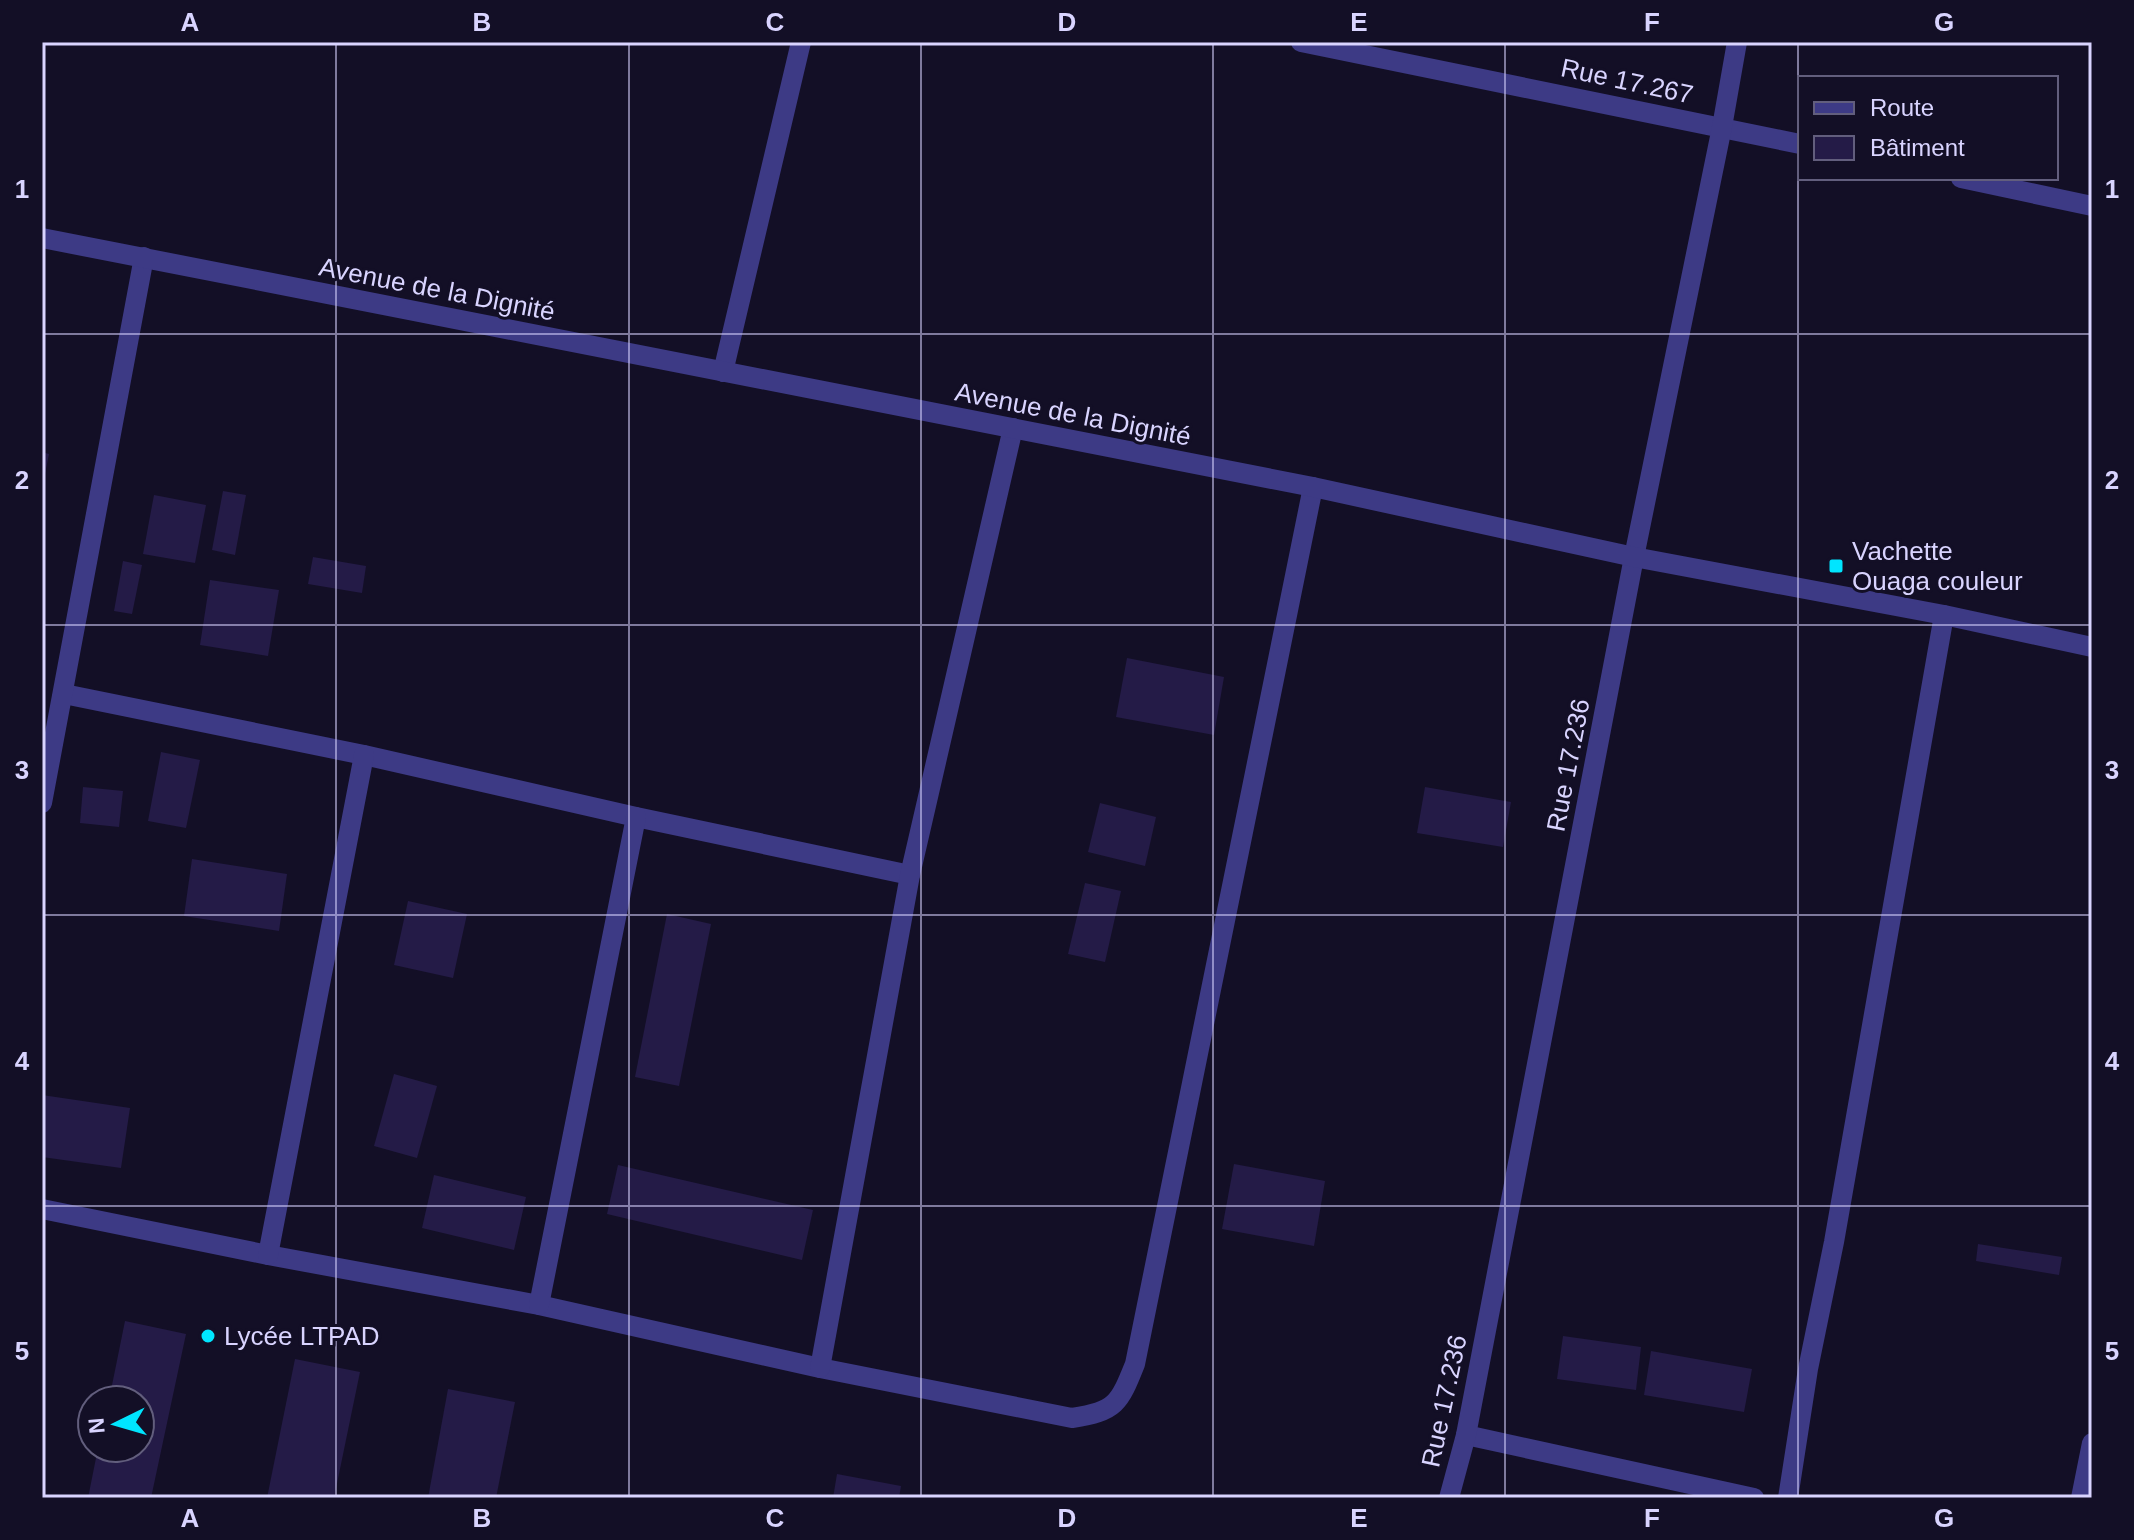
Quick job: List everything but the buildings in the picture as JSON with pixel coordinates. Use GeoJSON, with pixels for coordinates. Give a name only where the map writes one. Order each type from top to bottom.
{"type":"FeatureCollection","features":[{"type":"Feature","properties":{"kind":"street"},"geometry":{"type":"LineString","coordinates":[[723,372],[801,42]]}},
{"type":"Feature","properties":{"kind":"street","name":"Rue 17.267"},"geometry":{"type":"LineString","coordinates":[[1301,42],[1798,144]]}},
{"type":"Feature","properties":{"kind":"street"},"geometry":{"type":"LineString","coordinates":[[1408,63],[1412,42]]}},
{"type":"Feature","properties":{"kind":"street","name":"Rue 17.236"},"geometry":{"type":"LineString","coordinates":[[1449,1498],[1466,1435],[1634,557],[1737,42]]}},
{"type":"Feature","properties":{"kind":"street"},"geometry":{"type":"LineString","coordinates":[[1970,180],[2092,206]]}},
{"type":"Feature","properties":{"kind":"street","name":"Avenue de la Dignité"},"geometry":{"type":"LineString","coordinates":[[42,238],[1313,487],[1634,557],[1944,615],[2092,647]]}},
{"type":"Feature","properties":{"kind":"street"},"geometry":{"type":"LineString","coordinates":[[42,803],[144,257]]}},
{"type":"Feature","properties":{"kind":"street"},"geometry":{"type":"LineString","coordinates":[[820,1368],[910,875],[1013,428]]}},
{"type":"Feature","properties":{"kind":"street"},"geometry":{"type":"LineString","coordinates":[[42,1209],[539,1305],[820,1368],[1072,1418],[1100,1414],[1122,1397],[1135,1364],[1313,487]]}},
{"type":"Feature","properties":{"kind":"street"},"geometry":{"type":"LineString","coordinates":[[1788,1498],[1808,1369],[1834,1242],[1944,615]]}},
{"type":"Feature","properties":{"kind":"street"},"geometry":{"type":"LineString","coordinates":[[64,694],[364,755],[910,875]]}},
{"type":"Feature","properties":{"kind":"street"},"geometry":{"type":"LineString","coordinates":[[268,1255],[364,755]]}},
{"type":"Feature","properties":{"kind":"street"},"geometry":{"type":"LineString","coordinates":[[539,1305],[636,817]]}},
{"type":"Feature","properties":{"kind":"street"},"geometry":{"type":"LineString","coordinates":[[1466,1435],[1754,1498]]}},
{"type":"Feature","properties":{"kind":"street"},"geometry":{"type":"LineString","coordinates":[[2081,1498],[2092,1443]]}},
{"type":"Feature","properties":{"kind":"place","name":"Vachette Ouaga couleur"},"geometry":{"type":"Point","coordinates":[1836,566]}},
{"type":"Feature","properties":{"kind":"place","name":"Lycée LTPAD"},"geometry":{"type":"Point","coordinates":[208,1336]}}]}
